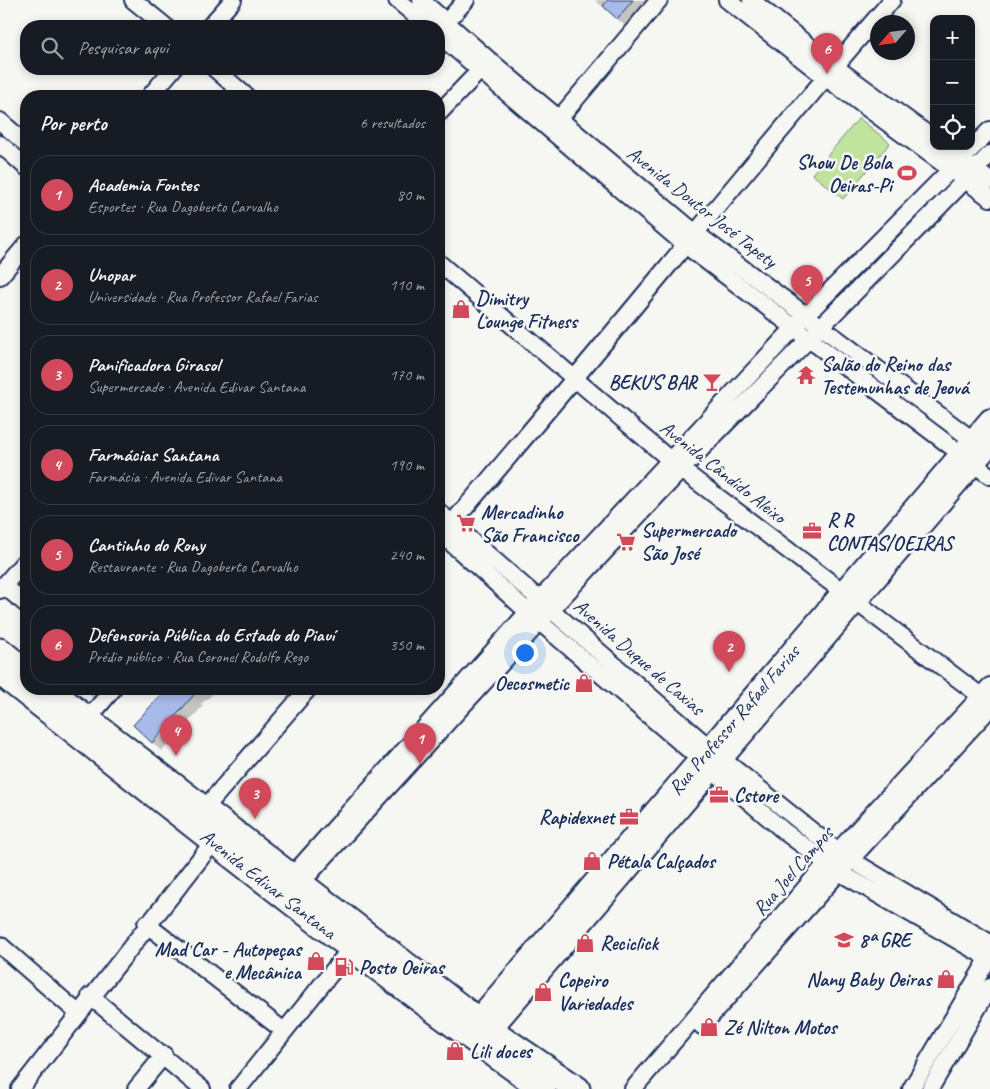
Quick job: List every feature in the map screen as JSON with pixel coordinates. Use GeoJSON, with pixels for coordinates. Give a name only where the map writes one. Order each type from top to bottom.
{"type":"FeatureCollection","features":[{"type":"Feature","properties":{"kind":"highway"},"geometry":{"type":"LineString","coordinates":[[0,651],[20,667]]}},
{"type":"Feature","properties":{"kind":"highway","name":"Avenida Edivar Santana"},"geometry":{"type":"LineString","coordinates":[[0,672],[20,686]]}},
{"type":"Feature","properties":{"kind":"highway","name":"Avenida Edivar Santana"},"geometry":{"type":"LineString","coordinates":[[33,695],[131,764],[205,808],[296,881],[484,1025],[578,1089]]}},
{"type":"Feature","properties":{"kind":"highway","name":"Avenida Edivar Santana"},"geometry":{"type":"LineString","coordinates":[[56,695],[88,719],[131,764],[214,840],[352,947],[543,1089]]}},
{"type":"Feature","properties":{"kind":"main road","name":"Rua Professor Rafael Farias"},"geometry":{"type":"LineString","coordinates":[[484,1025],[849,597],[980,454],[990,420]]}},
{"type":"Feature","properties":{"kind":"street"},"geometry":{"type":"LineString","coordinates":[[133,0],[157,20]]}},
{"type":"Feature","properties":{"kind":"street"},"geometry":{"type":"LineString","coordinates":[[215,20],[233,0]]}},
{"type":"Feature","properties":{"kind":"street"},"geometry":{"type":"LineString","coordinates":[[397,0],[421,20]]}},
{"type":"Feature","properties":{"kind":"street","name":"Avenida Doutor José Tapety"},"geometry":{"type":"LineString","coordinates":[[421,0],[435,20]]}},
{"type":"Feature","properties":{"kind":"street"},"geometry":{"type":"LineString","coordinates":[[445,24],[466,0]]}},
{"type":"Feature","properties":{"kind":"street"},"geometry":{"type":"LineString","coordinates":[[554,124],[660,0]]}},
{"type":"Feature","properties":{"kind":"street"},"geometry":{"type":"LineString","coordinates":[[727,0],[970,175],[990,198]]}},
{"type":"Feature","properties":{"kind":"street"},"geometry":{"type":"LineString","coordinates":[[751,0],[829,72],[930,136]]}},
{"type":"Feature","properties":{"kind":"street"},"geometry":{"type":"LineString","coordinates":[[445,525],[576,379],[689,238],[892,0]]}},
{"type":"Feature","properties":{"kind":"street","name":"Avenida Doutor José Tapety"},"geometry":{"type":"LineString","coordinates":[[445,32],[809,337],[980,454]]}},
{"type":"Feature","properties":{"kind":"street"},"geometry":{"type":"LineString","coordinates":[[445,108],[484,66]]}},
{"type":"Feature","properties":{"kind":"street"},"geometry":{"type":"LineString","coordinates":[[155,90],[168,75]]}},
{"type":"Feature","properties":{"kind":"street"},"geometry":{"type":"LineString","coordinates":[[221,75],[239,90]]}},
{"type":"Feature","properties":{"kind":"street"},"geometry":{"type":"LineString","coordinates":[[0,121],[20,139]]}},
{"type":"Feature","properties":{"kind":"street"},"geometry":{"type":"LineString","coordinates":[[296,881],[534,617],[676,465],[807,314],[990,130]]}},
{"type":"Feature","properties":{"kind":"street"},"geometry":{"type":"LineString","coordinates":[[0,144],[20,161]]}},
{"type":"Feature","properties":{"kind":"street"},"geometry":{"type":"LineString","coordinates":[[947,150],[956,165]]}},
{"type":"Feature","properties":{"kind":"street"},"geometry":{"type":"LineString","coordinates":[[676,465],[809,337],[990,154]]}},
{"type":"Feature","properties":{"kind":"street"},"geometry":{"type":"LineString","coordinates":[[970,175],[990,180]]}},
{"type":"Feature","properties":{"kind":"street","name":"Avenida Doutor José Tapety"},"geometry":{"type":"LineString","coordinates":[[689,238],[807,314],[980,454]]}},
{"type":"Feature","properties":{"kind":"street"},"geometry":{"type":"LineString","coordinates":[[0,276],[20,251]]}},
{"type":"Feature","properties":{"kind":"street","name":"Avenida Cândido Aleixo"},"geometry":{"type":"LineString","coordinates":[[445,268],[676,465],[849,597],[988,698]]}},
{"type":"Feature","properties":{"kind":"street","name":"Avenida Duque de Caxias"},"geometry":{"type":"LineString","coordinates":[[445,530],[546,604],[710,759]]}},
{"type":"Feature","properties":{"kind":"street","name":"Avenida Duque de Caxias"},"geometry":{"type":"LineString","coordinates":[[445,531],[534,617],[838,862],[990,954]]}},
{"type":"Feature","properties":{"kind":"street"},"geometry":{"type":"LineString","coordinates":[[20,567],[2,588],[20,600]]}},
{"type":"Feature","properties":{"kind":"street"},"geometry":{"type":"LineString","coordinates":[[88,719],[108,695]]}},
{"type":"Feature","properties":{"kind":"street"},"geometry":{"type":"LineString","coordinates":[[205,808],[303,695]]}},
{"type":"Feature","properties":{"kind":"street","name":"Rua Joel Campos"},"geometry":{"type":"LineString","coordinates":[[633,1089],[988,698]]}},
{"type":"Feature","properties":{"kind":"street"},"geometry":{"type":"LineString","coordinates":[[20,1089],[146,924],[214,840]]}},
{"type":"Feature","properties":{"kind":"street","name":"Rua Joel Campos"},"geometry":{"type":"LineString","coordinates":[[646,1089],[838,862]]}},
{"type":"Feature","properties":{"kind":"street"},"geometry":{"type":"LineString","coordinates":[[146,924],[284,1031]]}},
{"type":"Feature","properties":{"kind":"street"},"geometry":{"type":"LineString","coordinates":[[0,945],[78,1013]]}},
{"type":"Feature","properties":{"kind":"street"},"geometry":{"type":"LineString","coordinates":[[238,1089],[352,947]]}},
{"type":"Feature","properties":{"kind":"street"},"geometry":{"type":"LineString","coordinates":[[910,1089],[990,954]]}},
{"type":"Feature","properties":{"kind":"street"},"geometry":{"type":"LineString","coordinates":[[930,1089],[990,987]]}},
{"type":"Feature","properties":{"kind":"street"},"geometry":{"type":"LineString","coordinates":[[90,996],[164,1055],[202,1089]]}},
{"type":"Feature","properties":{"kind":"street"},"geometry":{"type":"LineString","coordinates":[[136,1089],[164,1055]]}},
{"type":"Feature","properties":{"kind":"green space"},"geometry":{"type":"Polygon","coordinates":[[[859,118],[890,143],[843,199],[812,174],[859,118]]]}},
{"type":"Feature","properties":{"kind":"building"},"geometry":{"type":"Polygon","coordinates":[[[608,0],[633,0],[617,19],[603,6],[608,0]]]}},
{"type":"Feature","properties":{"kind":"building"},"geometry":{"type":"Polygon","coordinates":[[[161,695],[194,695],[152,743],[133,725],[161,695]]]}},
{"type":"Feature","properties":{"kind":"place","name":"Defensoria Pública do Estado do Piauí"},"geometry":{"type":"Point","coordinates":[827,74]}},
{"type":"Feature","properties":{"kind":"place","name":"Show De Bola Oeiras-Pi"},"geometry":{"type":"Point","coordinates":[907,173]}},
{"type":"Feature","properties":{"kind":"place","name":"Cantinho do Rony"},"geometry":{"type":"Point","coordinates":[807,306]}},
{"type":"Feature","properties":{"kind":"place","name":"Dimitry Lounge Fitness"},"geometry":{"type":"Point","coordinates":[461,309]}},
{"type":"Feature","properties":{"kind":"place","name":"Salão do Reino das Testemunhas de Jeová"},"geometry":{"type":"Point","coordinates":[806,375]}},
{"type":"Feature","properties":{"kind":"place","name":"BEKU'S BAR"},"geometry":{"type":"Point","coordinates":[712,382]}},
{"type":"Feature","properties":{"kind":"place","name":"Mercadinho São Francisco"},"geometry":{"type":"Point","coordinates":[466,523]}},
{"type":"Feature","properties":{"kind":"place","name":"R R CONTAS/OEIRAS"},"geometry":{"type":"Point","coordinates":[812,531]}},
{"type":"Feature","properties":{"kind":"place","name":"Supermercado São José"},"geometry":{"type":"Point","coordinates":[626,542]}},
{"type":"Feature","properties":{"kind":"place","name":"Unopar"},"geometry":{"type":"Point","coordinates":[729,672]}},
{"type":"Feature","properties":{"kind":"place","name":"Oecosmetic"},"geometry":{"type":"Point","coordinates":[584,683]}},
{"type":"Feature","properties":{"kind":"place","name":"Farmácias Santana"},"geometry":{"type":"Point","coordinates":[176,756]}},
{"type":"Feature","properties":{"kind":"place","name":"Academia Fontes"},"geometry":{"type":"Point","coordinates":[420,764]}},
{"type":"Feature","properties":{"kind":"place","name":"Cstore"},"geometry":{"type":"Point","coordinates":[719,795]}},
{"type":"Feature","properties":{"kind":"place","name":"Rapidexnet"},"geometry":{"type":"Point","coordinates":[629,817]}},
{"type":"Feature","properties":{"kind":"place","name":"Panificadora Girasol"},"geometry":{"type":"Point","coordinates":[255,819]}},
{"type":"Feature","properties":{"kind":"place","name":"Pétala Calçados"},"geometry":{"type":"Point","coordinates":[592,861]}},
{"type":"Feature","properties":{"kind":"place","name":"8ª GRE"},"geometry":{"type":"Point","coordinates":[844,940]}},
{"type":"Feature","properties":{"kind":"place","name":"Reciclick"},"geometry":{"type":"Point","coordinates":[585,943]}},
{"type":"Feature","properties":{"kind":"place","name":"Mad Car - Autopeças e Mecânica"},"geometry":{"type":"Point","coordinates":[316,961]}},
{"type":"Feature","properties":{"kind":"place","name":"Posto Oeiras"},"geometry":{"type":"Point","coordinates":[344,967]}},
{"type":"Feature","properties":{"kind":"place","name":"Nany Baby Oeiras"},"geometry":{"type":"Point","coordinates":[946,979]}},
{"type":"Feature","properties":{"kind":"place","name":"Copeiro Variedades"},"geometry":{"type":"Point","coordinates":[543,992]}},
{"type":"Feature","properties":{"kind":"place","name":"Zé Nilton Motos"},"geometry":{"type":"Point","coordinates":[709,1027]}},
{"type":"Feature","properties":{"kind":"place","name":"Lili doces"},"geometry":{"type":"Point","coordinates":[455,1051]}}]}
